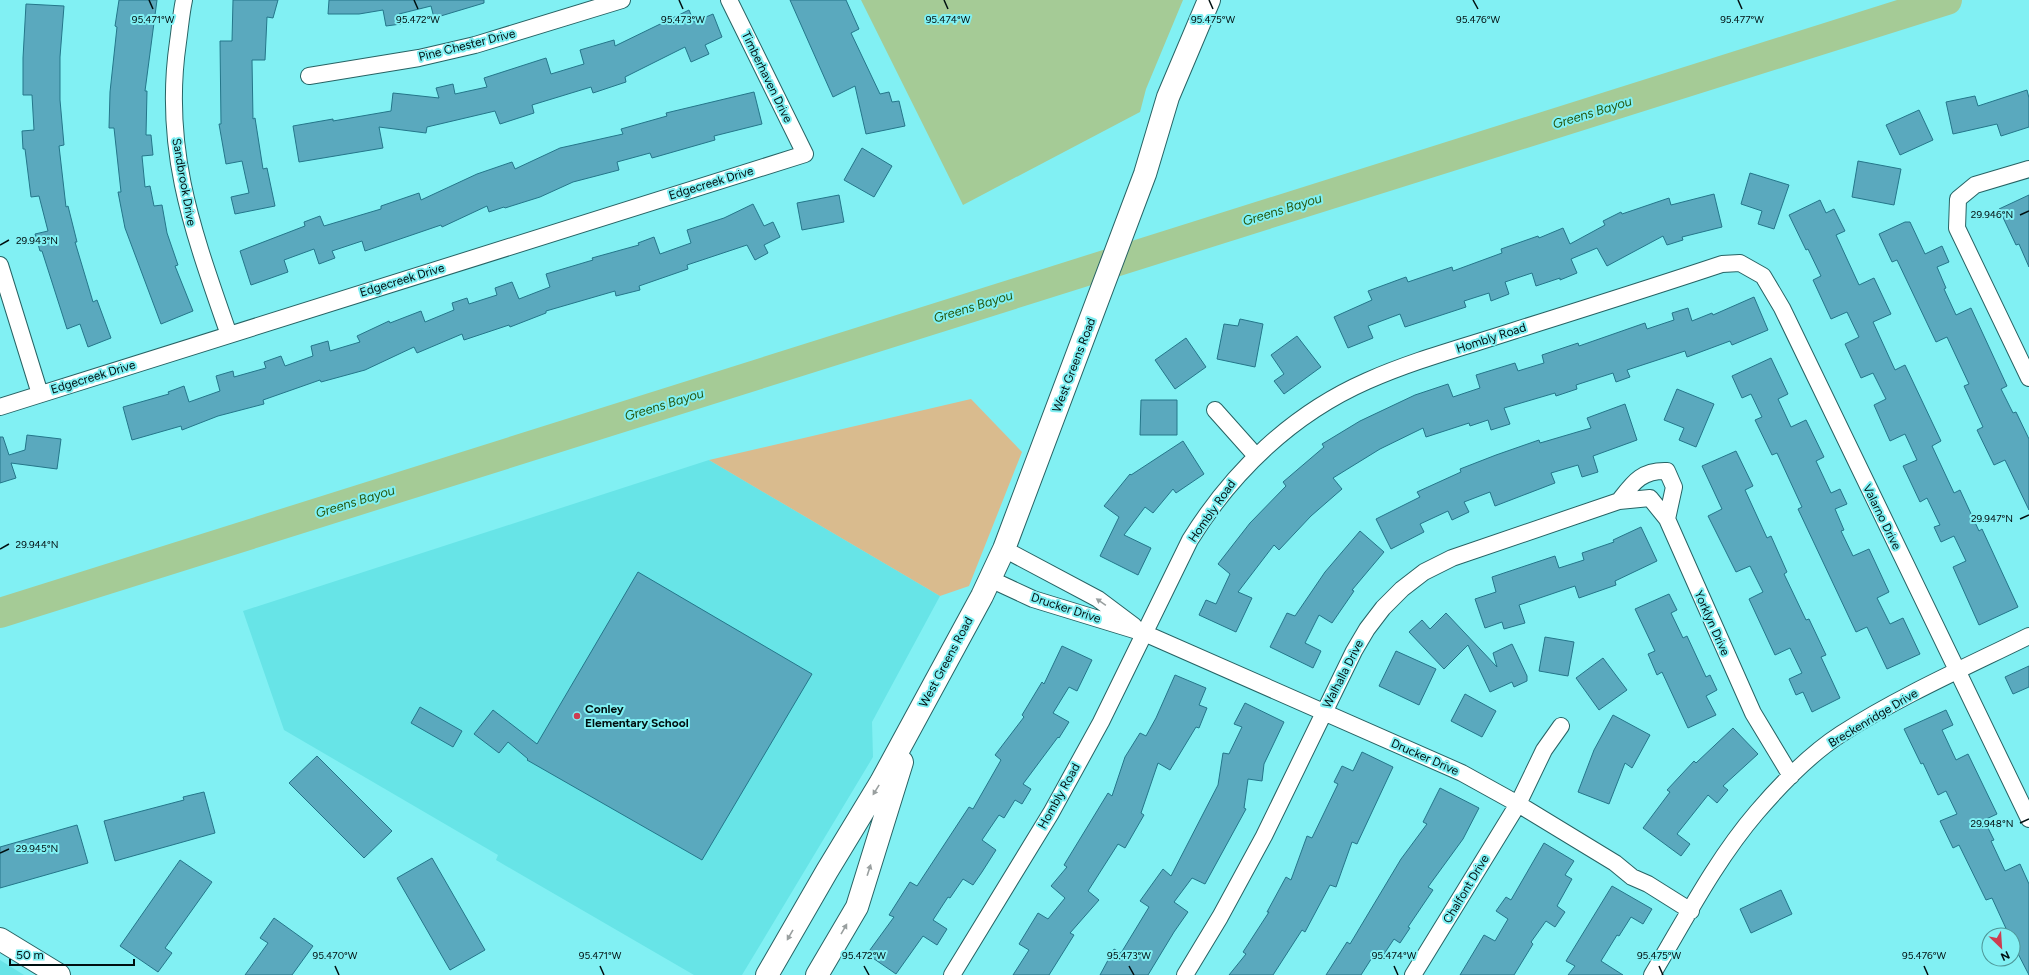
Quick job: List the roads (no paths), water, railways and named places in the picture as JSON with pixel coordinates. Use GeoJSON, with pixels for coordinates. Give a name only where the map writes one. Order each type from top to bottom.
{"type":"FeatureCollection","features":[{"type":"Feature","properties":{"kind":"main road","name":"West Greens Road"},"geometry":{"type":"LineString","coordinates":[[767,975],[827,871],[881,782],[916,719],[1004,550],[1145,174],[1168,97],[1209,0]]}},
{"type":"Feature","properties":{"kind":"main road","name":"West Greens Road"},"geometry":{"type":"LineString","coordinates":[[817,975],[857,907],[916,719]]}},
{"type":"Feature","properties":{"kind":"main road"},"geometry":{"type":"LineString","coordinates":[[0,939],[59,975]]}},
{"type":"Feature","properties":{"kind":"street","name":"Sandbrook Drive"},"geometry":{"type":"LineString","coordinates":[[184,0],[173,73],[174,118],[178,160],[185,201],[195,238],[229,335]]}},
{"type":"Feature","properties":{"kind":"street","name":"Pine Chester Drive"},"geometry":{"type":"LineString","coordinates":[[309,76],[419,58],[475,45],[622,0]]}},
{"type":"Feature","properties":{"kind":"street","name":"Timberhaven Drive"},"geometry":{"type":"LineString","coordinates":[[729,0],[805,154]]}},
{"type":"Feature","properties":{"kind":"street","name":"Edgecreek Drive"},"geometry":{"type":"LineString","coordinates":[[0,407],[805,154]]}},
{"type":"Feature","properties":{"kind":"street"},"geometry":{"type":"LineString","coordinates":[[2029,169],[1975,185],[1958,199],[1957,228],[2029,378]]}},
{"type":"Feature","properties":{"kind":"street","name":"Valarno Drive"},"geometry":{"type":"LineString","coordinates":[[1701,271],[1722,264],[1740,262],[1763,276],[1782,308],[2029,820]]}},
{"type":"Feature","properties":{"kind":"street"},"geometry":{"type":"LineString","coordinates":[[0,265],[40,394]]}},
{"type":"Feature","properties":{"kind":"street","name":"Hombly Road"},"geometry":{"type":"LineString","coordinates":[[952,975],[1050,813],[1101,722],[1190,540],[1204,518],[1234,478],[1256,456],[1272,441],[1310,413],[1335,398],[1377,377],[1432,357],[1701,271]]}},
{"type":"Feature","properties":{"kind":"street"},"geometry":{"type":"LineString","coordinates":[[1215,410],[1256,456]]}},
{"type":"Feature","properties":{"kind":"street"},"geometry":{"type":"LineString","coordinates":[[1619,501],[1636,479],[1655,471],[1667,471],[1674,488],[1668,519]]}},
{"type":"Feature","properties":{"kind":"street","name":"Yorklyn Drive"},"geometry":{"type":"LineString","coordinates":[[1619,501],[1650,498],[1668,519],[1753,713],[1791,776]]}},
{"type":"Feature","properties":{"kind":"street","name":"Walhalla Drive"},"geometry":{"type":"LineString","coordinates":[[1185,975],[1220,917],[1264,836],[1354,650],[1366,629],[1397,594],[1424,572],[1452,558],[1619,501]]}},
{"type":"Feature","properties":{"kind":"street","name":"Drucker Drive"},"geometry":{"type":"LineString","coordinates":[[1004,550],[1098,599],[1144,633]]}},
{"type":"Feature","properties":{"kind":"street","name":"Drucker Drive"},"geometry":{"type":"LineString","coordinates":[[990,579],[1033,598],[1144,633],[1462,773],[1518,804],[1615,863],[1632,877],[1648,884],[1691,911]]}},
{"type":"Feature","properties":{"kind":"street","name":"Breckenridge Drive"},"geometry":{"type":"LineString","coordinates":[[1652,975],[1739,834],[1757,811],[1791,776],[1840,734],[1884,708],[2029,636]]}},
{"type":"Feature","properties":{"kind":"street","name":"Chalfont Drive"},"geometry":{"type":"LineString","coordinates":[[1413,975],[1518,804],[1544,750],[1561,726]]}},
{"type":"Feature","properties":{"kind":"waterway","name":"Greens Bayou"},"geometry":{"type":"LineString","coordinates":[[0,613],[1947,0]]}},
{"type":"Feature","properties":{"kind":"place","name":"Conley Elementary School"},"geometry":{"type":"Point","coordinates":[577,716]}}]}
